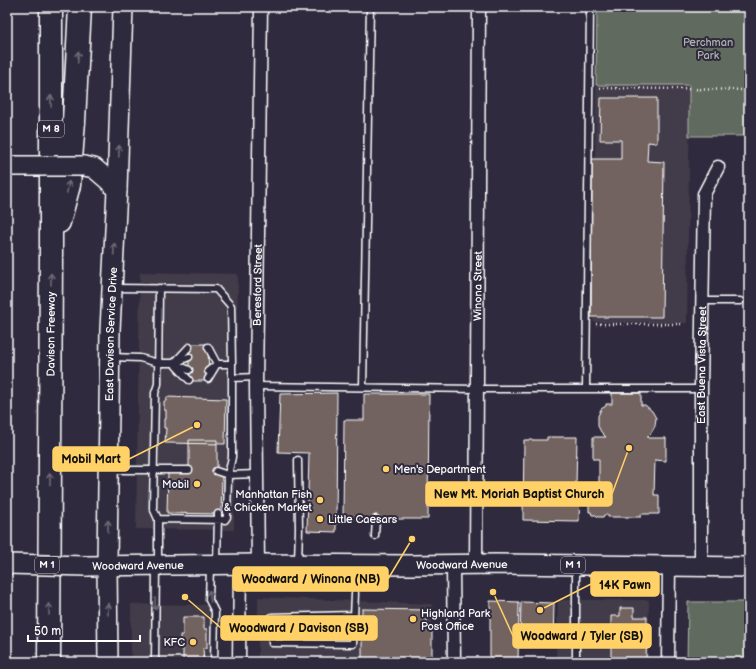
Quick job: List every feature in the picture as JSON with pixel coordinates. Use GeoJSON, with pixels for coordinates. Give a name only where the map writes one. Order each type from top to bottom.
{"type":"FeatureCollection","features":[{"type":"Feature","properties":{"kind":"highway","name":"Davison Freeway"},"geometry":{"type":"LineString","coordinates":[[49,662],[52,252],[51,7]]}},
{"type":"Feature","properties":{"kind":"highway"},"geometry":{"type":"LineString","coordinates":[[52,252],[69,185],[80,7]]}},
{"type":"Feature","properties":{"kind":"main road","name":"East Davison Service Drive"},"geometry":{"type":"LineString","coordinates":[[108,662],[107,566],[110,357],[123,7]]}},
{"type":"Feature","properties":{"kind":"main road"},"geometry":{"type":"LineString","coordinates":[[7,166],[84,166],[94,168],[117,190]]}},
{"type":"Feature","properties":{"kind":"main road","name":"Woodward Avenue"},"geometry":{"type":"LineString","coordinates":[[7,564],[86,566],[298,564],[749,567]]}},
{"type":"Feature","properties":{"kind":"street","name":"Beresford Street"},"geometry":{"type":"LineString","coordinates":[[239,662],[240,631],[249,564],[257,474],[256,382],[261,7]]}},
{"type":"Feature","properties":{"kind":"street","name":"Winona Street"},"geometry":{"type":"LineString","coordinates":[[476,565],[479,7]]}},
{"type":"Feature","properties":{"kind":"street","name":"East Buena Vista Street"},"geometry":{"type":"LineString","coordinates":[[701,567],[701,389],[704,194],[718,167]]}},
{"type":"Feature","properties":{"kind":"street"},"geometry":{"type":"LineString","coordinates":[[453,565],[454,662]]}},
{"type":"Feature","properties":{"kind":"street"},"geometry":{"type":"LineString","coordinates":[[668,662],[669,566]]}},
{"type":"Feature","properties":{"kind":"lane"},"geometry":{"type":"LineString","coordinates":[[363,387],[370,7]]}},
{"type":"Feature","properties":{"kind":"lane"},"geometry":{"type":"LineString","coordinates":[[586,389],[590,7]]}},
{"type":"Feature","properties":{"kind":"lane"},"geometry":{"type":"LineString","coordinates":[[112,288],[216,289],[231,306],[232,456],[228,474],[227,517],[225,520],[218,517],[183,516],[172,516],[158,519]]}},
{"type":"Feature","properties":{"kind":"lane"},"geometry":{"type":"LineString","coordinates":[[155,662],[155,601],[158,519],[153,508],[155,393],[158,384],[159,288]]}},
{"type":"Feature","properties":{"kind":"lane"},"geometry":{"type":"LineString","coordinates":[[703,301],[740,300]]}},
{"type":"Feature","properties":{"kind":"lane"},"geometry":{"type":"LineString","coordinates":[[174,363],[189,347]]}},
{"type":"Feature","properties":{"kind":"lane"},"geometry":{"type":"LineString","coordinates":[[208,347],[217,364]]}},
{"type":"Feature","properties":{"kind":"lane"},"geometry":{"type":"LineString","coordinates":[[208,356],[217,364]]}},
{"type":"Feature","properties":{"kind":"lane"},"geometry":{"type":"LineString","coordinates":[[110,357],[140,358],[158,363],[174,363],[189,357]]}},
{"type":"Feature","properties":{"kind":"lane"},"geometry":{"type":"LineString","coordinates":[[174,363],[189,370]]}},
{"type":"Feature","properties":{"kind":"lane"},"geometry":{"type":"LineString","coordinates":[[174,363],[189,380]]}},
{"type":"Feature","properties":{"kind":"lane"},"geometry":{"type":"LineString","coordinates":[[208,370],[217,364],[232,364]]}},
{"type":"Feature","properties":{"kind":"lane"},"geometry":{"type":"LineString","coordinates":[[208,379],[217,364]]}},
{"type":"Feature","properties":{"kind":"lane"},"geometry":{"type":"LineString","coordinates":[[232,378],[256,382],[363,387],[477,389],[701,389]]}},
{"type":"Feature","properties":{"kind":"lane"},"geometry":{"type":"LineString","coordinates":[[298,460],[298,564]]}},
{"type":"Feature","properties":{"kind":"lane"},"geometry":{"type":"LineString","coordinates":[[109,470],[186,471]]}},
{"type":"Feature","properties":{"kind":"lane"},"geometry":{"type":"LineString","coordinates":[[218,472],[228,474],[257,474]]}},
{"type":"Feature","properties":{"kind":"lane"},"geometry":{"type":"LineString","coordinates":[[214,662],[215,612],[209,600],[218,517]]}},
{"type":"Feature","properties":{"kind":"lane"},"geometry":{"type":"LineString","coordinates":[[375,536],[376,518]]}},
{"type":"Feature","properties":{"kind":"lane"},"geometry":{"type":"LineString","coordinates":[[576,565],[576,662]]}},
{"type":"Feature","properties":{"kind":"lane"},"geometry":{"type":"LineString","coordinates":[[353,615],[272,616],[272,643],[353,644],[355,593]]}},
{"type":"Feature","properties":{"kind":"lane"},"geometry":{"type":"LineString","coordinates":[[240,631],[272,631]]}},
{"type":"Feature","properties":{"kind":"path"},"geometry":{"type":"LineString","coordinates":[[594,88],[749,90]]}},
{"type":"Feature","properties":{"kind":"path"},"geometry":{"type":"LineString","coordinates":[[586,324],[682,324]]}},
{"type":"Feature","properties":{"kind":"shaded area"},"geometry":{"type":"Polygon","coordinates":[[[596,85],[690,85],[687,323],[593,322],[596,85]]]}},
{"type":"Feature","properties":{"kind":"shaded area"},"geometry":{"type":"Polygon","coordinates":[[[140,272],[238,274],[234,530],[136,529],[140,272]]]}},
{"type":"Feature","properties":{"kind":"shaded area"},"geometry":{"type":"Polygon","coordinates":[[[258,597],[432,604],[431,662],[258,662],[258,597]]]}},
{"type":"Feature","properties":{"kind":"shaded area"},"geometry":{"type":"Polygon","coordinates":[[[558,600],[649,600],[648,662],[556,662],[558,600]]]}},
{"type":"Feature","properties":{"kind":"shaded area"},"geometry":{"type":"Polygon","coordinates":[[[131,604],[218,605],[217,662],[131,662],[131,604]]]}},
{"type":"Feature","properties":{"kind":"green space","name":"Perchman Park"},"geometry":{"type":"Polygon","coordinates":[[[597,7],[749,7],[749,194],[747,194],[748,136],[689,136],[689,85],[596,85],[597,7]]]}},
{"type":"Feature","properties":{"kind":"green space"},"geometry":{"type":"Polygon","coordinates":[[[688,602],[749,602],[749,662],[687,662],[688,602]]]}},
{"type":"Feature","properties":{"kind":"building"},"geometry":{"type":"Polygon","coordinates":[[[601,98],[657,98],[657,143],[648,142],[647,161],[664,162],[662,317],[591,317],[592,159],[621,159],[621,140],[600,140],[601,98]]]}},
{"type":"Feature","properties":{"kind":"building"},"geometry":{"type":"Polygon","coordinates":[[[189,344],[208,344],[209,381],[189,381],[189,344]]]}},
{"type":"Feature","properties":{"kind":"building"},"geometry":{"type":"Polygon","coordinates":[[[337,393],[336,532],[307,531],[309,453],[278,452],[280,394],[337,393]]]}},
{"type":"Feature","properties":{"kind":"building"},"geometry":{"type":"Polygon","coordinates":[[[612,393],[641,393],[641,405],[645,405],[652,411],[656,418],[655,426],[648,438],[666,438],[666,461],[655,460],[654,495],[659,495],[659,514],[641,514],[641,517],[608,517],[608,515],[604,515],[603,517],[598,517],[589,512],[589,502],[599,502],[599,459],[593,459],[593,437],[606,437],[598,426],[598,416],[601,409],[606,406],[606,404],[612,404],[612,393]]]}},
{"type":"Feature","properties":{"kind":"building","name":"Men's Department"},"geometry":{"type":"Polygon","coordinates":[[[364,394],[429,394],[428,519],[343,519],[344,420],[364,420],[364,394]]]}},
{"type":"Feature","properties":{"kind":"building"},"geometry":{"type":"Polygon","coordinates":[[[167,397],[226,399],[225,444],[165,443],[166,428],[164,428],[164,419],[166,419],[166,410],[164,410],[164,401],[166,401],[167,397]]]}},
{"type":"Feature","properties":{"kind":"building"},"geometry":{"type":"Polygon","coordinates":[[[547,437],[577,437],[576,486],[580,486],[579,521],[523,520],[524,440],[547,440],[547,437]]]}},
{"type":"Feature","properties":{"kind":"building"},"geometry":{"type":"Polygon","coordinates":[[[189,440],[217,440],[217,474],[222,474],[221,514],[167,513],[168,473],[189,473],[189,440]]]}},
{"type":"Feature","properties":{"kind":"building"},"geometry":{"type":"Polygon","coordinates":[[[490,601],[519,602],[518,662],[490,662],[490,601]]]}},
{"type":"Feature","properties":{"kind":"building"},"geometry":{"type":"Polygon","coordinates":[[[521,602],[554,603],[553,643],[520,643],[521,602]]]}},
{"type":"Feature","properties":{"kind":"building"},"geometry":{"type":"Polygon","coordinates":[[[620,608],[634,608],[634,617],[647,617],[646,662],[611,662],[611,616],[620,616],[620,608]]]}},
{"type":"Feature","properties":{"kind":"building"},"geometry":{"type":"Polygon","coordinates":[[[362,609],[427,610],[427,630],[432,630],[432,662],[362,662],[362,609]]]}},
{"type":"Feature","properties":{"kind":"building","name":"KFC"},"geometry":{"type":"Polygon","coordinates":[[[183,617],[204,617],[204,629],[207,629],[207,648],[203,648],[204,662],[183,662],[183,649],[180,649],[180,635],[183,635],[183,617]]]}},
{"type":"Feature","properties":{"kind":"place","name":"Mobil Mart"},"geometry":{"type":"Point","coordinates":[197,425]}},
{"type":"Feature","properties":{"kind":"place","name":"New Mt. Moriah Baptist Church"},"geometry":{"type":"Point","coordinates":[629,448]}},
{"type":"Feature","properties":{"kind":"place","name":"Men's Department"},"geometry":{"type":"Point","coordinates":[386,469]}},
{"type":"Feature","properties":{"kind":"place","name":"Mobil"},"geometry":{"type":"Point","coordinates":[197,484]}},
{"type":"Feature","properties":{"kind":"place","name":"Manhattan Fish & Chicken Market"},"geometry":{"type":"Point","coordinates":[320,500]}},
{"type":"Feature","properties":{"kind":"place","name":"Little Caesars"},"geometry":{"type":"Point","coordinates":[320,519]}},
{"type":"Feature","properties":{"kind":"place","name":"Woodward / Winona (NB)"},"geometry":{"type":"Point","coordinates":[412,539]}},
{"type":"Feature","properties":{"kind":"place","name":"Woodward / Tyler (SB)"},"geometry":{"type":"Point","coordinates":[493,592]}},
{"type":"Feature","properties":{"kind":"place","name":"Woodward / Davison (SB)"},"geometry":{"type":"Point","coordinates":[185,597]}},
{"type":"Feature","properties":{"kind":"place","name":"14K Pawn"},"geometry":{"type":"Point","coordinates":[540,610]}},
{"type":"Feature","properties":{"kind":"place","name":"Highland Park Post Office"},"geometry":{"type":"Point","coordinates":[413,619]}},
{"type":"Feature","properties":{"kind":"place","name":"KFC"},"geometry":{"type":"Point","coordinates":[193,642]}}]}
